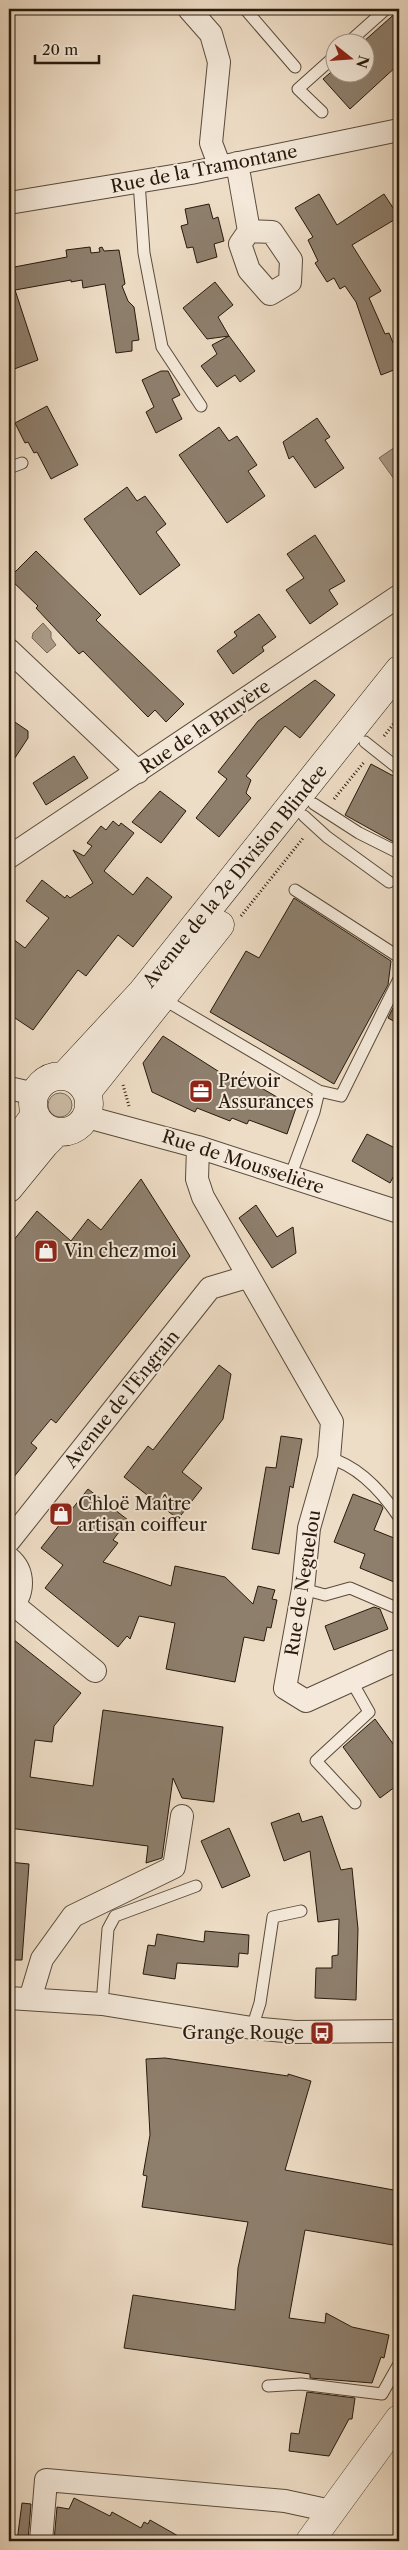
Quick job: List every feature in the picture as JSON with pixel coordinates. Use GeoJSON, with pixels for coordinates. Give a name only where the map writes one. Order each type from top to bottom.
{"type":"FeatureCollection","features":[{"type":"Feature","properties":{"kind":"main road","name":"Avenue de la 2e Division Blindee"},"geometry":{"type":"LineString","coordinates":[[64,1076],[142,992],[399,670]]}},
{"type":"Feature","properties":{"kind":"main road","name":"Avenue de la 2e Division Blindee"},"geometry":{"type":"LineString","coordinates":[[87,1104],[163,999],[370,746],[399,700]]}},
{"type":"Feature","properties":{"kind":"main road"},"geometry":{"type":"LineString","coordinates":[[9,1151],[35,1105],[46,1080],[64,1076],[73,1078],[87,1104],[79,1127],[67,1132],[58,1132],[46,1128],[35,1105]]}},
{"type":"Feature","properties":{"kind":"main road"},"geometry":{"type":"LineString","coordinates":[[9,1188],[45,1144],[58,1132]]}},
{"type":"Feature","properties":{"kind":"main road"},"geometry":{"type":"LineString","coordinates":[[310,2541],[399,2419]]}},
{"type":"Feature","properties":{"kind":"street"},"geometry":{"type":"LineString","coordinates":[[195,11],[211,34],[219,62],[211,142],[229,165],[249,231]]}},
{"type":"Feature","properties":{"kind":"street","name":"Rue de la Tramontane"},"geometry":{"type":"LineString","coordinates":[[9,203],[139,182],[399,130]]}},
{"type":"Feature","properties":{"kind":"street","name":"Rue de la Bruyère"},"geometry":{"type":"LineString","coordinates":[[9,857],[399,596]]}},
{"type":"Feature","properties":{"kind":"street"},"geometry":{"type":"LineString","coordinates":[[9,650],[138,772]]}},
{"type":"Feature","properties":{"kind":"street"},"geometry":{"type":"LineString","coordinates":[[9,1088],[35,1105]]}},
{"type":"Feature","properties":{"kind":"street","name":"Rue de Mousselière"},"geometry":{"type":"LineString","coordinates":[[87,1104],[198,1147],[399,1212]]}},
{"type":"Feature","properties":{"kind":"street","name":"Rue de Neguelou"},"geometry":{"type":"LineString","coordinates":[[198,1147],[197,1179],[203,1197],[332,1422],[329,1458],[309,1528],[303,1589],[285,1688],[306,1702],[392,1662],[399,1661]]}},
{"type":"Feature","properties":{"kind":"street","name":"Avenue de l'Engrain"},"geometry":{"type":"LineString","coordinates":[[9,1541],[210,1288],[248,1277]]}},
{"type":"Feature","properties":{"kind":"street"},"geometry":{"type":"LineString","coordinates":[[9,1558],[19,1570],[21,1580],[21,1590],[11,1606],[95,1672]]}},
{"type":"Feature","properties":{"kind":"street"},"geometry":{"type":"LineString","coordinates":[[182,1816],[174,1866],[73,1916],[42,1959],[19,1999],[102,2004],[252,2028],[322,2033],[399,2031]]}},
{"type":"Feature","properties":{"kind":"street"},"geometry":{"type":"LineString","coordinates":[[40,2541],[46,2480],[286,2501],[331,2511]]}},
{"type":"Feature","properties":{"kind":"lane"},"geometry":{"type":"LineString","coordinates":[[245,9],[295,67]]}},
{"type":"Feature","properties":{"kind":"lane"},"geometry":{"type":"LineString","coordinates":[[360,32],[386,9]]}},
{"type":"Feature","properties":{"kind":"lane"},"geometry":{"type":"LineString","coordinates":[[322,112],[298,89],[326,64]]}},
{"type":"Feature","properties":{"kind":"lane"},"geometry":{"type":"LineString","coordinates":[[139,182],[144,253],[162,347],[200,406]]}},
{"type":"Feature","properties":{"kind":"lane"},"geometry":{"type":"LineString","coordinates":[[9,468],[22,463]]}},
{"type":"Feature","properties":{"kind":"lane"},"geometry":{"type":"LineString","coordinates":[[370,746],[399,769]]}},
{"type":"Feature","properties":{"kind":"lane"},"geometry":{"type":"LineString","coordinates":[[314,814],[399,853]]}},
{"type":"Feature","properties":{"kind":"lane"},"geometry":{"type":"LineString","coordinates":[[314,814],[327,837],[389,882]]}},
{"type":"Feature","properties":{"kind":"lane"},"geometry":{"type":"LineString","coordinates":[[294,890],[399,957]]}},
{"type":"Feature","properties":{"kind":"lane"},"geometry":{"type":"LineString","coordinates":[[163,999],[319,1091],[341,1096],[399,979]]}},
{"type":"Feature","properties":{"kind":"lane"},"geometry":{"type":"LineString","coordinates":[[290,1178],[314,1112],[319,1091]]}},
{"type":"Feature","properties":{"kind":"lane"},"geometry":{"type":"LineString","coordinates":[[329,1458],[347,1463],[385,1497],[399,1518]]}},
{"type":"Feature","properties":{"kind":"lane"},"geometry":{"type":"LineString","coordinates":[[303,1589],[325,1595],[350,1588],[399,1609]]}},
{"type":"Feature","properties":{"kind":"lane"},"geometry":{"type":"LineString","coordinates":[[352,1682],[369,1712],[316,1761],[355,1803]]}},
{"type":"Feature","properties":{"kind":"lane"},"geometry":{"type":"LineString","coordinates":[[102,2004],[108,1929],[116,1916],[196,1886]]}},
{"type":"Feature","properties":{"kind":"lane"},"geometry":{"type":"LineString","coordinates":[[252,2028],[260,2003],[273,1917],[301,1911]]}},
{"type":"Feature","properties":{"kind":"lane"},"geometry":{"type":"LineString","coordinates":[[268,2386],[301,2384],[382,2394],[399,2364]]}},
{"type":"Feature","properties":{"kind":"path"},"geometry":{"type":"LineString","coordinates":[[239,919],[314,814],[370,746],[399,717]]}},
{"type":"Feature","properties":{"kind":"path"},"geometry":{"type":"LineString","coordinates":[[120,1077],[131,1112]]}},
{"type":"Feature","properties":{"kind":"shaded area"},"geometry":{"type":"Polygon","coordinates":[[[398,445],[399,447],[399,486],[379,458],[398,445]]]}},
{"type":"Feature","properties":{"kind":"shaded area"},"geometry":{"type":"Polygon","coordinates":[[[43,623],[51,632],[51,638],[56,645],[47,653],[32,638],[33,633],[43,623]]]}},
{"type":"Feature","properties":{"kind":"shaded area"},"geometry":{"type":"Polygon","coordinates":[[[60,1093],[69,1096],[72,1105],[69,1114],[60,1117],[51,1114],[48,1105],[51,1096],[60,1093]]]}},
{"type":"Feature","properties":{"kind":"building"},"geometry":{"type":"Polygon","coordinates":[[[399,10],[399,64],[350,109],[323,79],[326,76],[326,82],[376,82],[376,32],[374,32],[399,10]]]}},
{"type":"Feature","properties":{"kind":"building"},"geometry":{"type":"Polygon","coordinates":[[[319,194],[337,225],[384,194],[399,217],[352,245],[381,291],[369,298],[385,334],[389,333],[394,345],[399,343],[399,368],[381,375],[356,302],[345,286],[340,289],[334,278],[327,282],[315,263],[318,261],[308,240],[313,237],[295,208],[319,194]]]}},
{"type":"Feature","properties":{"kind":"building"},"geometry":{"type":"Polygon","coordinates":[[[209,204],[213,219],[218,217],[224,241],[214,244],[217,257],[197,263],[193,247],[187,248],[181,226],[188,224],[185,209],[209,204]]]}},
{"type":"Feature","properties":{"kind":"building"},"geometry":{"type":"Polygon","coordinates":[[[90,247],[91,253],[100,252],[99,248],[102,247],[104,251],[119,250],[125,284],[122,286],[128,301],[134,307],[139,340],[132,341],[132,351],[116,353],[105,284],[83,288],[82,280],[71,282],[71,280],[15,290],[38,360],[9,371],[9,268],[67,257],[66,250],[90,247]]]}},
{"type":"Feature","properties":{"kind":"building"},"geometry":{"type":"Polygon","coordinates":[[[215,282],[233,305],[218,317],[229,336],[207,339],[183,308],[215,282]]]}},
{"type":"Feature","properties":{"kind":"building"},"geometry":{"type":"Polygon","coordinates":[[[229,336],[255,371],[240,382],[235,375],[217,387],[201,366],[217,354],[212,345],[229,336]]]}},
{"type":"Feature","properties":{"kind":"building"},"geometry":{"type":"Polygon","coordinates":[[[161,371],[168,371],[180,395],[172,399],[182,419],[156,433],[146,412],[154,407],[142,380],[161,371]]]}},
{"type":"Feature","properties":{"kind":"building"},"geometry":{"type":"Polygon","coordinates":[[[47,406],[78,465],[51,479],[37,452],[34,453],[28,442],[25,443],[15,423],[47,406]]]}},
{"type":"Feature","properties":{"kind":"building"},"geometry":{"type":"Polygon","coordinates":[[[317,418],[330,437],[325,440],[344,468],[315,488],[293,456],[289,459],[283,442],[317,418]]]}},
{"type":"Feature","properties":{"kind":"building"},"geometry":{"type":"Polygon","coordinates":[[[219,427],[229,441],[237,436],[257,465],[248,471],[265,496],[227,523],[179,455],[219,427]]]}},
{"type":"Feature","properties":{"kind":"building"},"geometry":{"type":"Polygon","coordinates":[[[127,487],[137,501],[145,496],[166,524],[156,532],[180,565],[140,595],[84,519],[127,487]]]}},
{"type":"Feature","properties":{"kind":"building"},"geometry":{"type":"Polygon","coordinates":[[[315,535],[345,581],[329,590],[338,604],[310,624],[286,590],[304,578],[287,554],[315,535]]]}},
{"type":"Feature","properties":{"kind":"building"},"geometry":{"type":"Polygon","coordinates":[[[36,551],[101,615],[96,620],[184,704],[166,722],[155,710],[148,717],[83,651],[79,654],[36,608],[38,606],[9,578],[36,551]]]}},
{"type":"Feature","properties":{"kind":"building"},"geometry":{"type":"Polygon","coordinates":[[[259,614],[276,637],[262,647],[264,651],[233,674],[217,651],[237,636],[234,632],[259,614]]]}},
{"type":"Feature","properties":{"kind":"building"},"geometry":{"type":"Polygon","coordinates":[[[315,680],[335,695],[300,738],[285,726],[246,776],[251,780],[246,793],[251,798],[219,837],[196,818],[227,779],[218,772],[258,721],[315,680]]]}},
{"type":"Feature","properties":{"kind":"building"},"geometry":{"type":"Polygon","coordinates":[[[9,718],[28,731],[28,738],[9,767],[9,718]]]}},
{"type":"Feature","properties":{"kind":"building"},"geometry":{"type":"Polygon","coordinates":[[[74,756],[88,778],[46,805],[33,783],[74,756]]]}},
{"type":"Feature","properties":{"kind":"building"},"geometry":{"type":"Polygon","coordinates":[[[371,764],[399,779],[399,845],[345,815],[371,764]]]}},
{"type":"Feature","properties":{"kind":"building"},"geometry":{"type":"Polygon","coordinates":[[[160,791],[186,811],[161,843],[132,822],[160,791]]]}},
{"type":"Feature","properties":{"kind":"building"},"geometry":{"type":"Polygon","coordinates":[[[113,821],[119,826],[121,823],[134,833],[104,871],[133,895],[147,877],[172,897],[133,947],[118,935],[86,976],[78,970],[33,1030],[9,1014],[9,936],[25,948],[49,918],[26,901],[42,880],[65,898],[67,895],[70,898],[93,883],[73,850],[84,856],[92,846],[87,843],[101,826],[106,830],[113,821]]]}},
{"type":"Feature","properties":{"kind":"building"},"geometry":{"type":"Polygon","coordinates":[[[294,898],[391,961],[388,985],[334,1084],[210,1012],[246,951],[259,958],[294,898]]]}},
{"type":"Feature","properties":{"kind":"building"},"geometry":{"type":"Polygon","coordinates":[[[397,1000],[399,1001],[399,1024],[388,1018],[397,1000]]]}},
{"type":"Feature","properties":{"kind":"building"},"geometry":{"type":"Polygon","coordinates":[[[163,1036],[232,1080],[234,1076],[249,1084],[251,1082],[296,1108],[287,1134],[249,1120],[247,1124],[232,1118],[230,1121],[197,1108],[195,1112],[152,1092],[143,1063],[163,1036]]]}},
{"type":"Feature","properties":{"kind":"building"},"geometry":{"type":"Polygon","coordinates":[[[367,1134],[399,1150],[399,1166],[390,1183],[352,1161],[367,1134]]]}},
{"type":"Feature","properties":{"kind":"building"},"geometry":{"type":"Polygon","coordinates":[[[141,1179],[190,1256],[56,1423],[51,1419],[31,1443],[37,1448],[9,1483],[9,1246],[37,1211],[71,1241],[88,1219],[101,1230],[141,1179]]]}},
{"type":"Feature","properties":{"kind":"building"},"geometry":{"type":"Polygon","coordinates":[[[256,1205],[277,1237],[293,1227],[296,1253],[272,1268],[239,1218],[256,1205]]]}},
{"type":"Feature","properties":{"kind":"building"},"geometry":{"type":"Polygon","coordinates":[[[219,1365],[231,1374],[223,1419],[182,1472],[202,1488],[178,1519],[124,1477],[148,1446],[153,1450],[219,1365]]]}},
{"type":"Feature","properties":{"kind":"building"},"geometry":{"type":"Polygon","coordinates":[[[281,1436],[302,1439],[293,1488],[290,1486],[279,1554],[252,1549],[266,1467],[276,1468],[281,1436]]]}},
{"type":"Feature","properties":{"kind":"building"},"geometry":{"type":"Polygon","coordinates":[[[88,1489],[128,1520],[113,1540],[118,1543],[103,1562],[171,1586],[175,1566],[225,1577],[253,1604],[258,1586],[275,1590],[272,1599],[277,1600],[271,1628],[267,1627],[264,1641],[244,1637],[235,1682],[166,1669],[175,1623],[139,1616],[130,1639],[127,1636],[118,1647],[45,1588],[63,1565],[41,1548],[88,1489]]]}},
{"type":"Feature","properties":{"kind":"building"},"geometry":{"type":"Polygon","coordinates":[[[353,1494],[381,1505],[383,1508],[374,1530],[399,1540],[399,1584],[360,1568],[365,1554],[334,1542],[353,1494]]]}},
{"type":"Feature","properties":{"kind":"building"},"geometry":{"type":"Polygon","coordinates":[[[374,1607],[380,1609],[388,1629],[334,1650],[325,1626],[374,1607]]]}},
{"type":"Feature","properties":{"kind":"building"},"geometry":{"type":"Polygon","coordinates":[[[9,1636],[81,1693],[54,1726],[52,1742],[35,1740],[30,1777],[93,1786],[103,1710],[223,1727],[214,1802],[182,1798],[173,1778],[162,1858],[146,1863],[148,1846],[9,1828],[9,1636]]]}},
{"type":"Feature","properties":{"kind":"building"},"geometry":{"type":"Polygon","coordinates":[[[375,1719],[399,1752],[399,1784],[380,1798],[343,1747],[375,1719]]]}},
{"type":"Feature","properties":{"kind":"building"},"geometry":{"type":"Polygon","coordinates":[[[299,1813],[302,1822],[322,1816],[341,1870],[352,1868],[358,1929],[356,2000],[315,1998],[316,1968],[332,1968],[332,1956],[338,1955],[339,1919],[318,1922],[310,1851],[284,1861],[271,1823],[299,1813]]]}},
{"type":"Feature","properties":{"kind":"building"},"geometry":{"type":"Polygon","coordinates":[[[229,1828],[250,1876],[222,1888],[201,1841],[229,1828]]]}},
{"type":"Feature","properties":{"kind":"building"},"geometry":{"type":"Polygon","coordinates":[[[9,1862],[29,1864],[22,1960],[9,1960],[9,1862]]]}},
{"type":"Feature","properties":{"kind":"building"},"geometry":{"type":"Polygon","coordinates":[[[205,1931],[249,1935],[248,1954],[239,1953],[238,1967],[177,1963],[175,1979],[143,1974],[148,1945],[155,1946],[157,1934],[204,1942],[205,1931]]]}},
{"type":"Feature","properties":{"kind":"building"},"geometry":{"type":"Polygon","coordinates":[[[165,2058],[288,2076],[288,2074],[311,2081],[285,2170],[399,2191],[399,2246],[305,2230],[289,2318],[325,2323],[326,2313],[352,2327],[389,2335],[384,2358],[381,2357],[372,2383],[310,2378],[310,2374],[124,2348],[133,2295],[235,2310],[238,2268],[248,2222],[142,2207],[147,2176],[143,2175],[150,2135],[146,2059],[165,2058]]]}},
{"type":"Feature","properties":{"kind":"building"},"geometry":{"type":"Polygon","coordinates":[[[307,2392],[355,2398],[352,2419],[349,2419],[329,2456],[289,2451],[291,2433],[299,2434],[307,2392]]]}},
{"type":"Feature","properties":{"kind":"building"},"geometry":{"type":"Polygon","coordinates":[[[74,2498],[110,2516],[112,2512],[141,2528],[144,2522],[148,2524],[150,2520],[187,2541],[54,2541],[57,2507],[69,2509],[74,2498]]]}},
{"type":"Feature","properties":{"kind":"building"},"geometry":{"type":"Polygon","coordinates":[[[22,2503],[31,2504],[28,2541],[17,2541],[22,2503]]]}},
{"type":"Feature","properties":{"kind":"place","name":"Prévoir Assurances"},"geometry":{"type":"Point","coordinates":[201,1091]}},
{"type":"Feature","properties":{"kind":"place","name":"Vin chez moi"},"geometry":{"type":"Point","coordinates":[46,1251]}},
{"type":"Feature","properties":{"kind":"place","name":"Chloë Maître artisan coiffeur"},"geometry":{"type":"Point","coordinates":[61,1514]}},
{"type":"Feature","properties":{"kind":"place","name":"Grange Rouge"},"geometry":{"type":"Point","coordinates":[322,2033]}}]}
